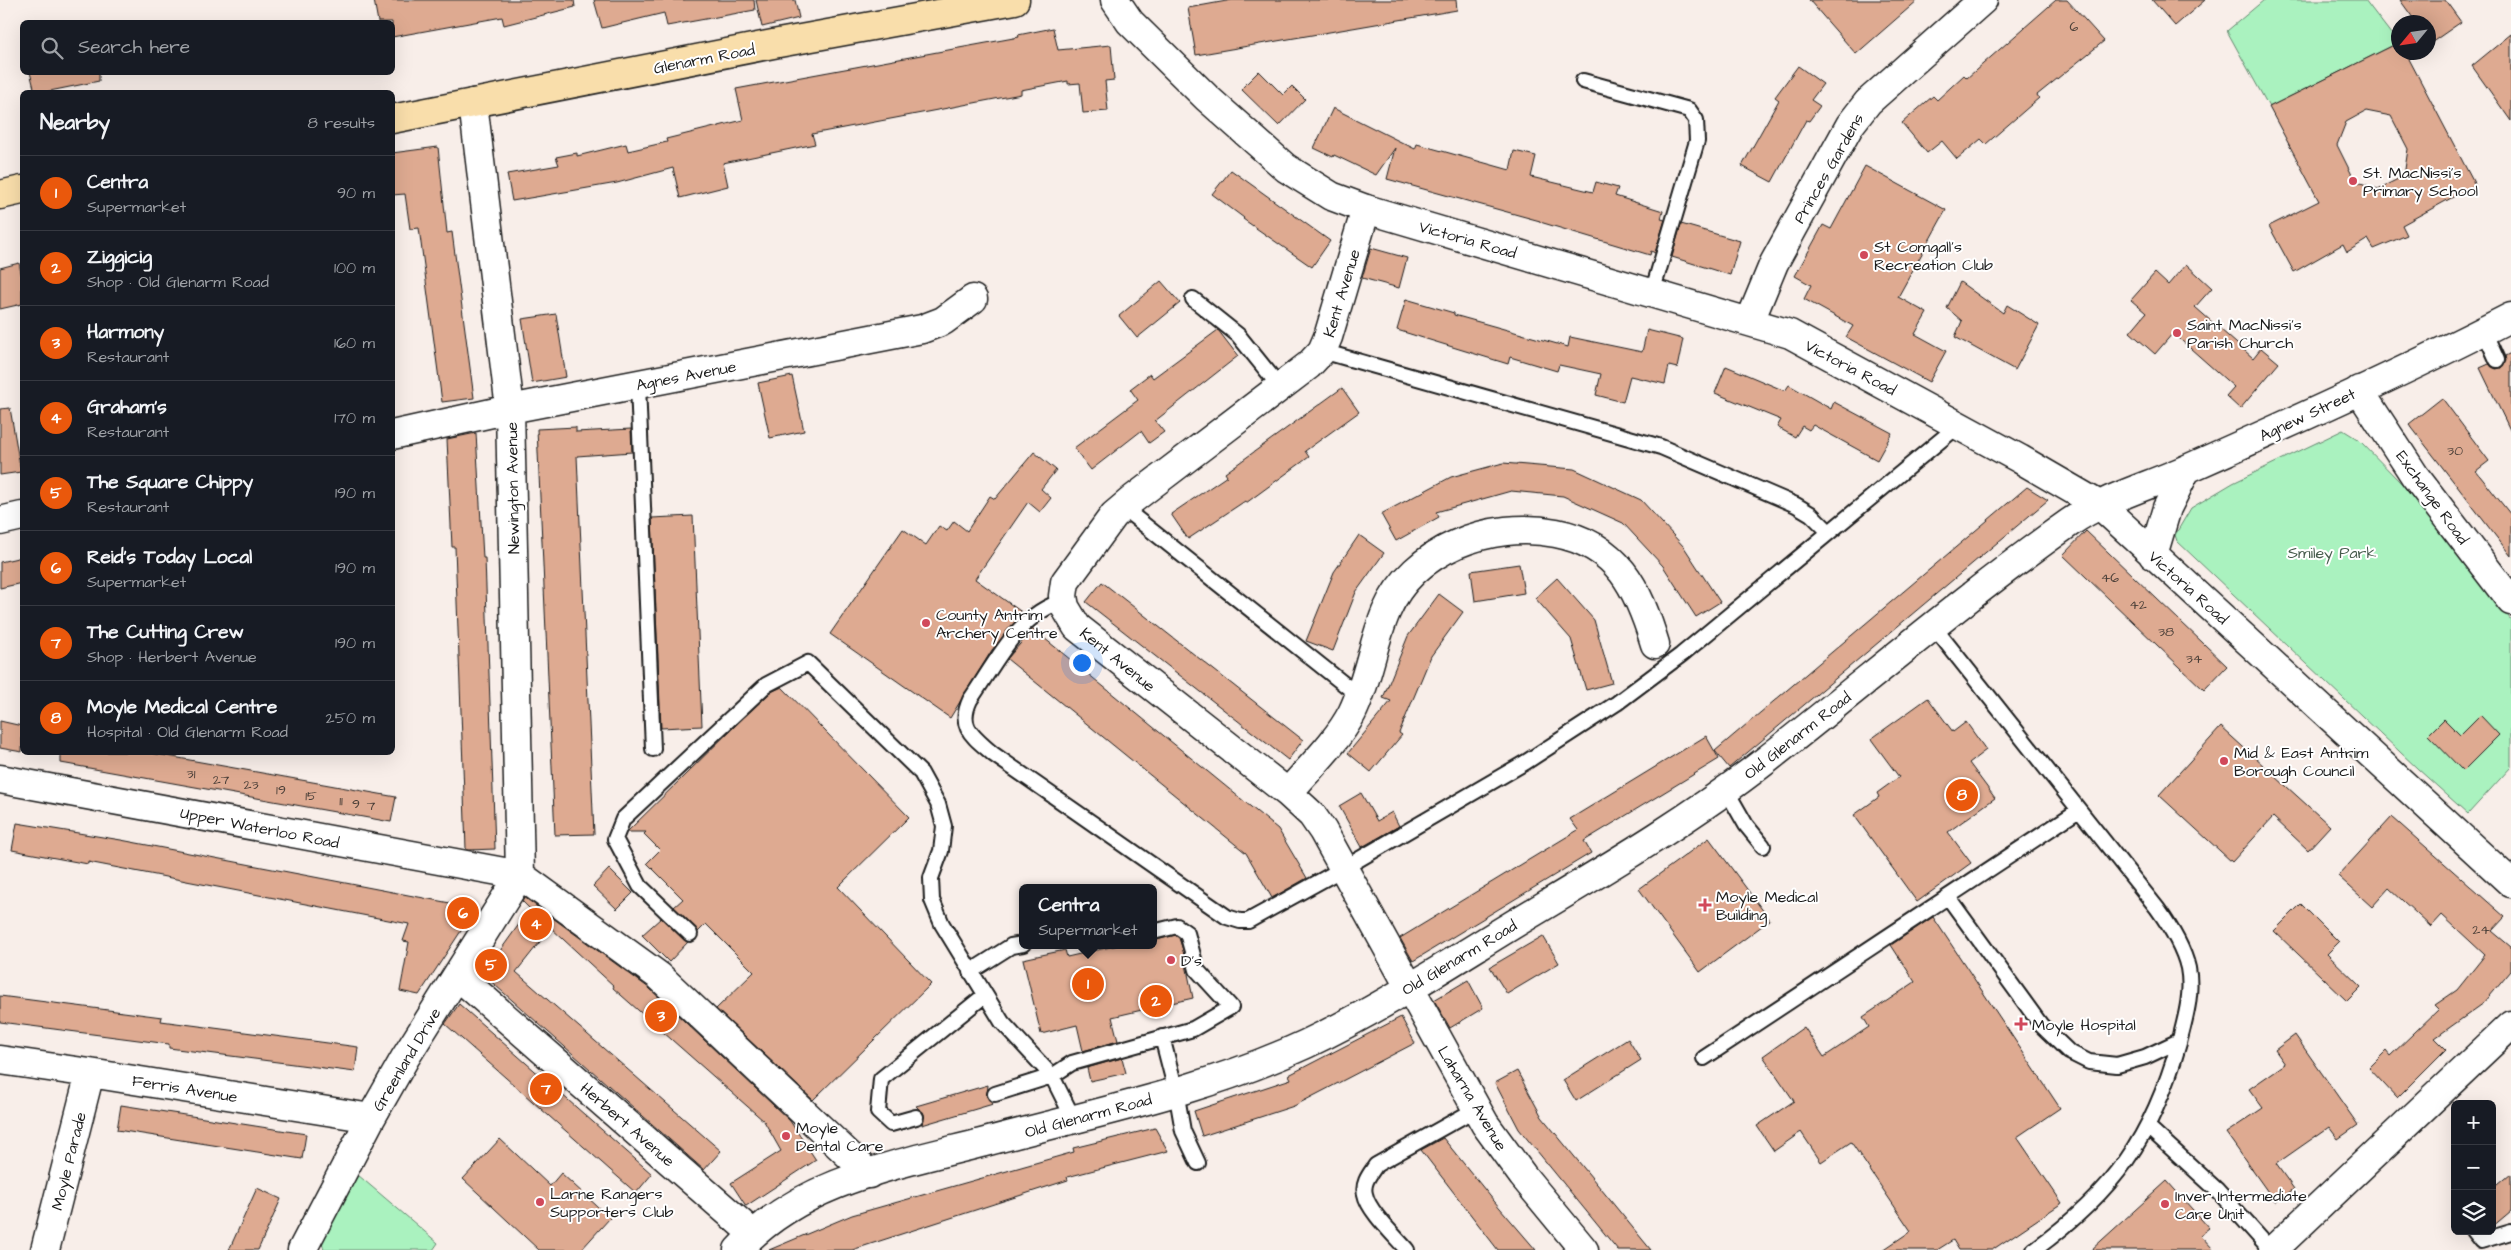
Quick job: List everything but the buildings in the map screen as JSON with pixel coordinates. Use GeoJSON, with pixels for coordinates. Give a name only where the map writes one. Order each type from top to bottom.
{"type":"FeatureCollection","features":[{"type":"Feature","properties":{"kind":"main road","name":"Glenarm Road"},"geometry":{"type":"LineString","coordinates":[[395,118],[973,4],[1016,0]]}},
{"type":"Feature","properties":{"kind":"main road"},"geometry":{"type":"LineString","coordinates":[[0,195],[20,190]]}},
{"type":"Feature","properties":{"kind":"street","name":"Victoria Road"},"geometry":{"type":"LineString","coordinates":[[1115,0],[1130,22],[1207,98],[1286,168],[1331,196],[1366,209],[1790,334],[2101,506],[2511,883]]}},
{"type":"Feature","properties":{"kind":"street","name":"Princes Gardens"},"geometry":{"type":"LineString","coordinates":[[1750,321],[1774,263],[1850,125],[1868,102],[1983,0]]}},
{"type":"Feature","properties":{"kind":"street","name":"Newington Avenue"},"geometry":{"type":"LineString","coordinates":[[473,103],[510,409],[520,875]]}},
{"type":"Feature","properties":{"kind":"street","name":"Kent Avenue"},"geometry":{"type":"LineString","coordinates":[[1366,209],[1328,338],[1322,351],[1309,365],[1122,507],[1110,520],[1067,578],[1064,600],[1067,612],[1077,627],[1288,793],[1312,815],[1344,868],[1410,987]]}},
{"type":"Feature","properties":{"kind":"street","name":"Agnes Avenue"},"geometry":{"type":"LineString","coordinates":[[395,434],[510,409],[922,328],[944,321],[973,299]]}},
{"type":"Feature","properties":{"kind":"street","name":"Agnew Street"},"geometry":{"type":"LineString","coordinates":[[2101,506],[2186,470],[2511,317]]}},
{"type":"Feature","properties":{"kind":"street","name":"Exchange Road"},"geometry":{"type":"LineString","coordinates":[[2359,390],[2415,476],[2511,601]]}},
{"type":"Feature","properties":{"kind":"street"},"geometry":{"type":"LineString","coordinates":[[2154,555],[2167,508],[2186,470]]}},
{"type":"Feature","properties":{"kind":"street","name":"Old Glenarm Road"},"geometry":{"type":"LineString","coordinates":[[745,1242],[794,1204],[831,1187],[869,1174],[1176,1092],[1281,1056],[1317,1039],[1410,987],[1611,866],[1726,790],[1932,626],[2072,520],[2101,506]]}},
{"type":"Feature","properties":{"kind":"street"},"geometry":{"type":"LineString","coordinates":[[0,521],[20,516]]}},
{"type":"Feature","properties":{"kind":"street"},"geometry":{"type":"LineString","coordinates":[[1288,793],[1342,728],[1359,696],[1386,612],[1410,578],[1424,564],[1445,550],[1469,540],[1500,532],[1528,530],[1558,533],[1583,540],[1606,554],[1626,574],[1644,608],[1655,644]]}},
{"type":"Feature","properties":{"kind":"street","name":"Upper Waterloo Road"},"geometry":{"type":"LineString","coordinates":[[0,779],[520,875]]}},
{"type":"Feature","properties":{"kind":"street"},"geometry":{"type":"LineString","coordinates":[[520,875],[659,976],[869,1174]]}},
{"type":"Feature","properties":{"kind":"street","name":"Greenland Drive"},"geometry":{"type":"LineString","coordinates":[[302,1250],[370,1118],[405,1058],[520,875]]}},
{"type":"Feature","properties":{"kind":"street","name":"Herbert Avenue"},"geometry":{"type":"LineString","coordinates":[[458,976],[745,1242]]}},
{"type":"Feature","properties":{"kind":"street","name":"Laharna Avenue"},"geometry":{"type":"LineString","coordinates":[[1410,987],[1476,1109],[1504,1151],[1584,1250]]}},
{"type":"Feature","properties":{"kind":"street"},"geometry":{"type":"LineString","coordinates":[[2272,1250],[2511,1025]]}},
{"type":"Feature","properties":{"kind":"street","name":"Ferris Avenue"},"geometry":{"type":"LineString","coordinates":[[0,1060],[370,1118]]}},
{"type":"Feature","properties":{"kind":"street","name":"Moyle Parade"},"geometry":{"type":"LineString","coordinates":[[45,1250],[90,1073]]}},
{"type":"Feature","properties":{"kind":"lane"},"geometry":{"type":"LineString","coordinates":[[1583,81],[1689,110],[1696,120],[1697,141],[1652,293]]}},
{"type":"Feature","properties":{"kind":"lane"},"geometry":{"type":"LineString","coordinates":[[1193,300],[1238,335],[1280,387]]}},
{"type":"Feature","properties":{"kind":"lane"},"geometry":{"type":"LineString","coordinates":[[2484,331],[2497,360]]}},
{"type":"Feature","properties":{"kind":"lane"},"geometry":{"type":"LineString","coordinates":[[1322,351],[1660,447],[1796,505],[1811,514],[1829,532]]}},
{"type":"Feature","properties":{"kind":"lane"},"geometry":{"type":"LineString","coordinates":[[638,385],[653,749]]}},
{"type":"Feature","properties":{"kind":"lane"},"geometry":{"type":"LineString","coordinates":[[1064,600],[1047,606],[1028,619],[970,700],[964,720],[968,729],[993,754],[1227,917],[1240,922],[1248,921],[1344,868],[1526,762],[1617,703],[1681,655],[1959,426]]}},
{"type":"Feature","properties":{"kind":"lane"},"geometry":{"type":"LineString","coordinates":[[1122,507],[1359,696]]}},
{"type":"Feature","properties":{"kind":"lane"},"geometry":{"type":"LineString","coordinates":[[1932,626],[2157,908],[2172,929],[2182,951],[2190,987],[2187,1014],[2166,1086],[2148,1127],[2114,1177],[2091,1202],[2076,1218],[2034,1250]]}},
{"type":"Feature","properties":{"kind":"lane"},"geometry":{"type":"LineString","coordinates":[[690,934],[640,886],[615,839],[623,819],[766,685],[808,663],[921,773],[938,804],[944,826],[940,851],[931,878],[932,900],[942,924],[1002,1022],[1052,1076],[1073,1118]]}},
{"type":"Feature","properties":{"kind":"lane"},"geometry":{"type":"LineString","coordinates":[[1726,790],[1746,825],[1763,846]]}},
{"type":"Feature","properties":{"kind":"lane"},"geometry":{"type":"LineString","coordinates":[[1704,1058],[2079,810]]}},
{"type":"Feature","properties":{"kind":"lane"},"geometry":{"type":"LineString","coordinates":[[1948,896],[2041,1025],[2069,1052],[2089,1062],[2117,1065],[2146,1057],[2179,1041]]}},
{"type":"Feature","properties":{"kind":"lane"},"geometry":{"type":"LineString","coordinates":[[995,1094],[1052,1076],[1072,1063],[1193,1029],[1231,1007],[1197,970],[1187,933],[1177,926],[1157,931]]}},
{"type":"Feature","properties":{"kind":"lane"},"geometry":{"type":"LineString","coordinates":[[970,972],[1011,946],[1019,945]]}},
{"type":"Feature","properties":{"kind":"lane"},"geometry":{"type":"LineString","coordinates":[[916,1117],[891,1124],[878,1112],[881,1079],[985,995]]}},
{"type":"Feature","properties":{"kind":"lane"},"geometry":{"type":"LineString","coordinates":[[1162,1038],[1176,1092],[1183,1131],[1198,1163]]}},
{"type":"Feature","properties":{"kind":"lane"},"geometry":{"type":"LineString","coordinates":[[1407,1250],[1370,1206],[1364,1193],[1366,1179],[1376,1165],[1476,1109]]}},
{"type":"Feature","properties":{"kind":"lane"},"geometry":{"type":"LineString","coordinates":[[2148,1127],[2218,1190],[2272,1250]]}},
{"type":"Feature","properties":{"kind":"lane"},"geometry":{"type":"LineString","coordinates":[[2477,1235],[2482,1241],[2511,1232]]}},
{"type":"Feature","properties":{"kind":"green space"},"geometry":{"type":"Polygon","coordinates":[[[2264,0],[2365,0],[2391,34],[2391,46],[2269,107],[2227,31],[2264,0]]]}},
{"type":"Feature","properties":{"kind":"green space","name":"Smiley Park"},"geometry":{"type":"Polygon","coordinates":[[[2343,430],[2359,440],[2404,486],[2511,620],[2511,767],[2468,814],[2177,541],[2175,535],[2191,508],[2233,483],[2343,430]]]}},
{"type":"Feature","properties":{"kind":"green space"},"geometry":{"type":"Polygon","coordinates":[[[358,1175],[438,1243],[433,1250],[324,1250],[322,1242],[358,1175]]]}},
{"type":"Feature","properties":{"kind":"place","name":"St. MacNissi's Primary School"},"geometry":{"type":"Point","coordinates":[2353,181]}},
{"type":"Feature","properties":{"kind":"place","name":"St Comgall's Recreation Club"},"geometry":{"type":"Point","coordinates":[1864,255]}},
{"type":"Feature","properties":{"kind":"place","name":"Saint MacNissi's Parish Church"},"geometry":{"type":"Point","coordinates":[2177,333]}},
{"type":"Feature","properties":{"kind":"place","name":"County Antrim Archery Centre"},"geometry":{"type":"Point","coordinates":[926,623]}},
{"type":"Feature","properties":{"kind":"place","name":"Mid & East Antrim Borough Council"},"geometry":{"type":"Point","coordinates":[2224,761]}},
{"type":"Feature","properties":{"kind":"place","name":"Moyle Medical Centre"},"geometry":{"type":"Point","coordinates":[1962,795]}},
{"type":"Feature","properties":{"kind":"place","name":"Moyle Medical Building"},"geometry":{"type":"Point","coordinates":[1705,905]}},
{"type":"Feature","properties":{"kind":"place","name":"Reid's Today Local"},"geometry":{"type":"Point","coordinates":[463,913]}},
{"type":"Feature","properties":{"kind":"place","name":"Graham's"},"geometry":{"type":"Point","coordinates":[536,924]}},
{"type":"Feature","properties":{"kind":"place","name":"D's"},"geometry":{"type":"Point","coordinates":[1171,960]}},
{"type":"Feature","properties":{"kind":"place","name":"The Square Chippy"},"geometry":{"type":"Point","coordinates":[491,965]}},
{"type":"Feature","properties":{"kind":"place","name":"Centra"},"geometry":{"type":"Point","coordinates":[1088,984]}},
{"type":"Feature","properties":{"kind":"place","name":"Ziggicig"},"geometry":{"type":"Point","coordinates":[1156,1001]}},
{"type":"Feature","properties":{"kind":"place","name":"Harmony"},"geometry":{"type":"Point","coordinates":[661,1016]}},
{"type":"Feature","properties":{"kind":"place","name":"Moyle Hospital"},"geometry":{"type":"Point","coordinates":[2021,1024]}},
{"type":"Feature","properties":{"kind":"place","name":"The Cutting Crew"},"geometry":{"type":"Point","coordinates":[546,1089]}},
{"type":"Feature","properties":{"kind":"place","name":"Moyle Dental Care"},"geometry":{"type":"Point","coordinates":[786,1136]}},
{"type":"Feature","properties":{"kind":"place","name":"Larne Rangers Supporters Club"},"geometry":{"type":"Point","coordinates":[540,1202]}},
{"type":"Feature","properties":{"kind":"place","name":"Inver Intermediate Care Unit"},"geometry":{"type":"Point","coordinates":[2165,1204]}}]}
